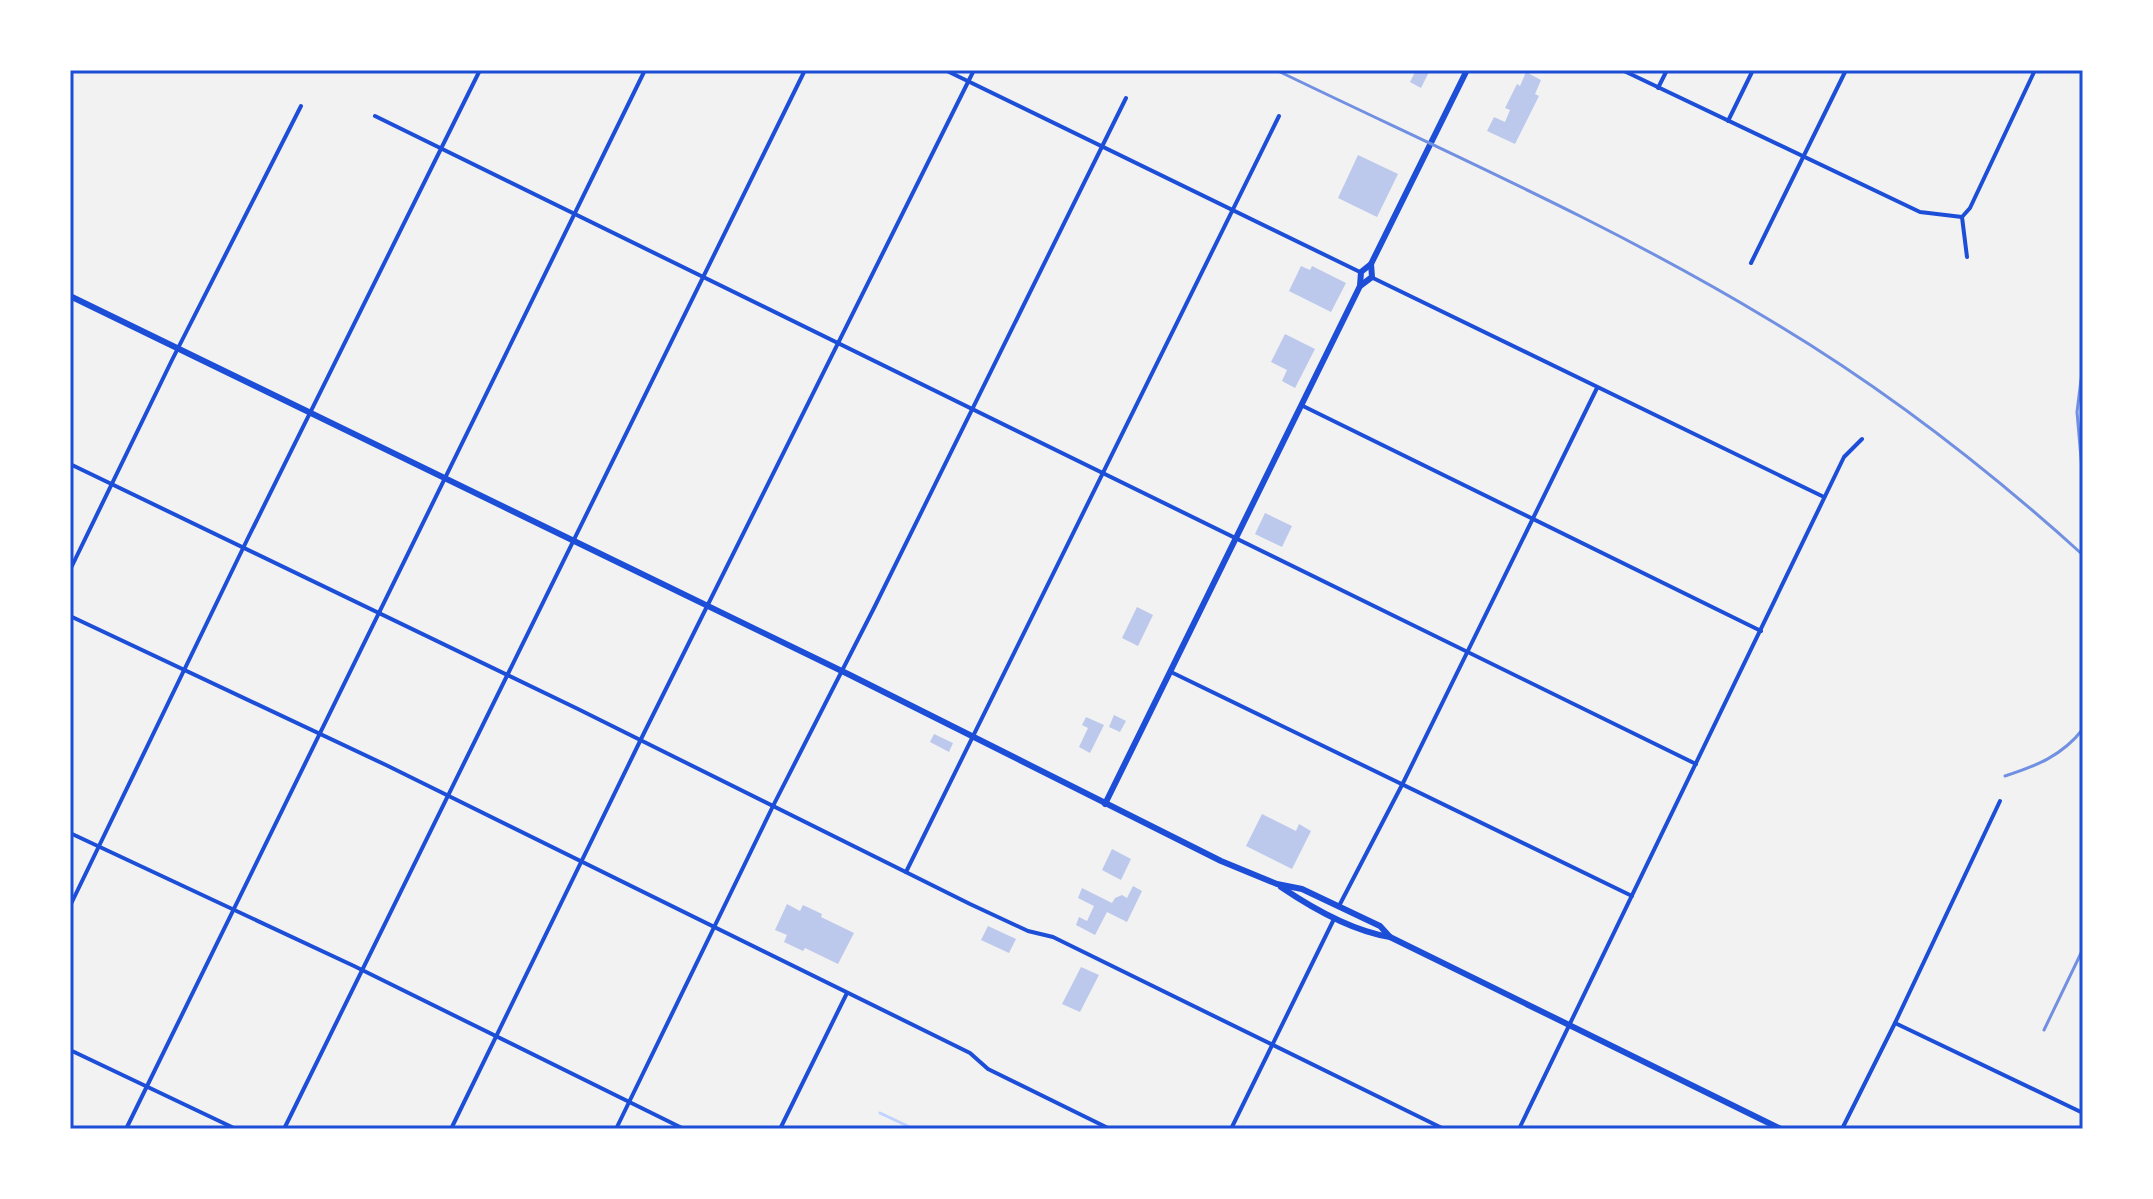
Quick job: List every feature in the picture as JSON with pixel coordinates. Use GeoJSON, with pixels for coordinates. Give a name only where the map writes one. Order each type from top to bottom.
{"type":"FeatureCollection","features":[{"type":"Feature","properties":{"kind":"main road"},"geometry":{"type":"LineString","coordinates":[[1105,804],[1303,406],[1360,286],[1361,272],[1371,264],[1467,70]]}},
{"type":"Feature","properties":{"kind":"main road"},"geometry":{"type":"LineString","coordinates":[[1360,286],[1372,277],[1371,264]]}},
{"type":"Feature","properties":{"kind":"main road"},"geometry":{"type":"LineString","coordinates":[[70,296],[972,735],[1221,861],[1277,884],[1302,889],[1339,906],[1380,926],[1390,937]]}},
{"type":"Feature","properties":{"kind":"main road"},"geometry":{"type":"LineString","coordinates":[[1277,884],[1334,917],[1377,935],[1390,937],[1781,1129]]}},
{"type":"Feature","properties":{"kind":"street"},"geometry":{"type":"LineString","coordinates":[[70,906],[480,70]]}},
{"type":"Feature","properties":{"kind":"street"},"geometry":{"type":"LineString","coordinates":[[126,1129],[645,70]]}},
{"type":"Feature","properties":{"kind":"street"},"geometry":{"type":"LineString","coordinates":[[284,1129],[805,70]]}},
{"type":"Feature","properties":{"kind":"street"},"geometry":{"type":"LineString","coordinates":[[945,70],[1361,272]]}},
{"type":"Feature","properties":{"kind":"street"},"geometry":{"type":"LineString","coordinates":[[451,1129],[974,70]]}},
{"type":"Feature","properties":{"kind":"street"},"geometry":{"type":"LineString","coordinates":[[1622,70],[1920,212],[1962,217]]}},
{"type":"Feature","properties":{"kind":"street"},"geometry":{"type":"LineString","coordinates":[[1658,88],[1667,70]]}},
{"type":"Feature","properties":{"kind":"street"},"geometry":{"type":"LineString","coordinates":[[1728,121],[1753,70]]}},
{"type":"Feature","properties":{"kind":"street"},"geometry":{"type":"LineString","coordinates":[[1751,263],[1846,70]]}},
{"type":"Feature","properties":{"kind":"street"},"geometry":{"type":"LineString","coordinates":[[1967,257],[1962,217],[1970,208],[2035,70]]}},
{"type":"Feature","properties":{"kind":"street"},"geometry":{"type":"LineString","coordinates":[[616,1129],[773,806],[1126,98]]}},
{"type":"Feature","properties":{"kind":"street"},"geometry":{"type":"LineString","coordinates":[[70,570],[301,106]]}},
{"type":"Feature","properties":{"kind":"street"},"geometry":{"type":"LineString","coordinates":[[375,116],[1696,764]]}},
{"type":"Feature","properties":{"kind":"street"},"geometry":{"type":"LineString","coordinates":[[906,872],[1279,116]]}},
{"type":"Feature","properties":{"kind":"street"},"geometry":{"type":"LineString","coordinates":[[1372,277],[1824,497]]}},
{"type":"Feature","properties":{"kind":"street"},"geometry":{"type":"LineString","coordinates":[[1339,906],[1403,783],[1597,388]]}},
{"type":"Feature","properties":{"kind":"street"},"geometry":{"type":"LineString","coordinates":[[1303,406],[1761,631]]}},
{"type":"Feature","properties":{"kind":"street"},"geometry":{"type":"LineString","coordinates":[[1519,1129],[1824,497],[1844,457],[1862,439]]}},
{"type":"Feature","properties":{"kind":"street"},"geometry":{"type":"LineString","coordinates":[[70,464],[508,675],[906,872],[1028,931],[1053,937],[1444,1129]]}},
{"type":"Feature","properties":{"kind":"street"},"geometry":{"type":"LineString","coordinates":[[70,616],[582,861],[968,1052],[988,1069],[1110,1129]]}},
{"type":"Feature","properties":{"kind":"street"},"geometry":{"type":"LineString","coordinates":[[1171,672],[1632,896]]}},
{"type":"Feature","properties":{"kind":"street"},"geometry":{"type":"LineString","coordinates":[[1842,1129],[2000,801]]}},
{"type":"Feature","properties":{"kind":"street"},"geometry":{"type":"LineString","coordinates":[[70,833],[362,970],[684,1129]]}},
{"type":"Feature","properties":{"kind":"street"},"geometry":{"type":"LineString","coordinates":[[1231,1129],[1334,917]]}},
{"type":"Feature","properties":{"kind":"street"},"geometry":{"type":"LineString","coordinates":[[780,1129],[847,993]]}},
{"type":"Feature","properties":{"kind":"street"},"geometry":{"type":"LineString","coordinates":[[1895,1023],[2083,1113]]}},
{"type":"Feature","properties":{"kind":"street"},"geometry":{"type":"LineString","coordinates":[[70,1050],[236,1129]]}},
{"type":"Feature","properties":{"kind":"building"},"geometry":{"type":"Polygon","coordinates":[[[1416,70],[1430,70],[1421,88],[1410,82],[1416,70]]]}},
{"type":"Feature","properties":{"kind":"building"},"geometry":{"type":"Polygon","coordinates":[[[1526,72],[1541,80],[1535,94],[1539,96],[1515,144],[1487,131],[1494,117],[1505,122],[1510,110],[1505,108],[1526,72]]]}},
{"type":"Feature","properties":{"kind":"building"},"geometry":{"type":"Polygon","coordinates":[[[1358,155],[1398,174],[1377,217],[1338,198],[1358,155]]]}},
{"type":"Feature","properties":{"kind":"building"},"geometry":{"type":"Polygon","coordinates":[[[1301,266],[1310,270],[1312,266],[1346,283],[1331,312],[1289,291],[1301,266]]]}},
{"type":"Feature","properties":{"kind":"building"},"geometry":{"type":"Polygon","coordinates":[[[1285,334],[1315,349],[1295,388],[1282,381],[1287,370],[1271,362],[1285,334]]]}},
{"type":"Feature","properties":{"kind":"building"},"geometry":{"type":"Polygon","coordinates":[[[1265,513],[1292,526],[1282,547],[1255,534],[1265,513]]]}},
{"type":"Feature","properties":{"kind":"building"},"geometry":{"type":"Polygon","coordinates":[[[1137,607],[1153,615],[1138,646],[1122,638],[1137,607]]]}},
{"type":"Feature","properties":{"kind":"building"},"geometry":{"type":"Polygon","coordinates":[[[1114,715],[1126,721],[1120,732],[1109,727],[1114,715]]]}},
{"type":"Feature","properties":{"kind":"building"},"geometry":{"type":"Polygon","coordinates":[[[1086,717],[1104,725],[1090,753],[1079,747],[1088,728],[1082,725],[1086,717]]]}},
{"type":"Feature","properties":{"kind":"building"},"geometry":{"type":"Polygon","coordinates":[[[934,734],[953,743],[949,752],[930,742],[934,734]]]}},
{"type":"Feature","properties":{"kind":"building"},"geometry":{"type":"Polygon","coordinates":[[[1262,814],[1296,831],[1299,824],[1311,831],[1292,869],[1246,846],[1262,814]]]}},
{"type":"Feature","properties":{"kind":"building"},"geometry":{"type":"Polygon","coordinates":[[[1112,849],[1131,859],[1121,880],[1102,870],[1112,849]]]}},
{"type":"Feature","properties":{"kind":"building"},"geometry":{"type":"Polygon","coordinates":[[[1133,886],[1142,891],[1127,922],[1107,912],[1095,935],[1076,925],[1079,917],[1087,921],[1094,906],[1078,898],[1082,888],[1112,903],[1122,895],[1127,898],[1133,886]]]}},
{"type":"Feature","properties":{"kind":"building"},"geometry":{"type":"Polygon","coordinates":[[[787,904],[800,911],[803,905],[854,933],[838,964],[784,942],[787,935],[775,930],[787,904]]]}},
{"type":"Feature","properties":{"kind":"building"},"geometry":{"type":"Polygon","coordinates":[[[988,926],[1016,939],[1009,953],[981,940],[988,926]]]}},
{"type":"Feature","properties":{"kind":"building"},"geometry":{"type":"Polygon","coordinates":[[[1081,967],[1099,975],[1080,1012],[1062,1004],[1081,967]]]}},
{"type":"Feature","properties":{"kind":"waterway"},"geometry":{"type":"LineString","coordinates":[[880,1113],[914,1129]]}},
{"type":"Feature","properties":{"kind":"railway"},"geometry":{"type":"LineString","coordinates":[[1276,70],[1587,220],[1768,319],[1932,429],[2009,490],[2083,555]]}},
{"type":"Feature","properties":{"kind":"railway"},"geometry":{"type":"LineString","coordinates":[[2083,364],[2077,412],[2083,481]]}},
{"type":"Feature","properties":{"kind":"railway"},"geometry":{"type":"LineString","coordinates":[[2005,776],[2048,759],[2083,729]]}},
{"type":"Feature","properties":{"kind":"railway"},"geometry":{"type":"LineString","coordinates":[[2044,1030],[2083,949]]}}]}
